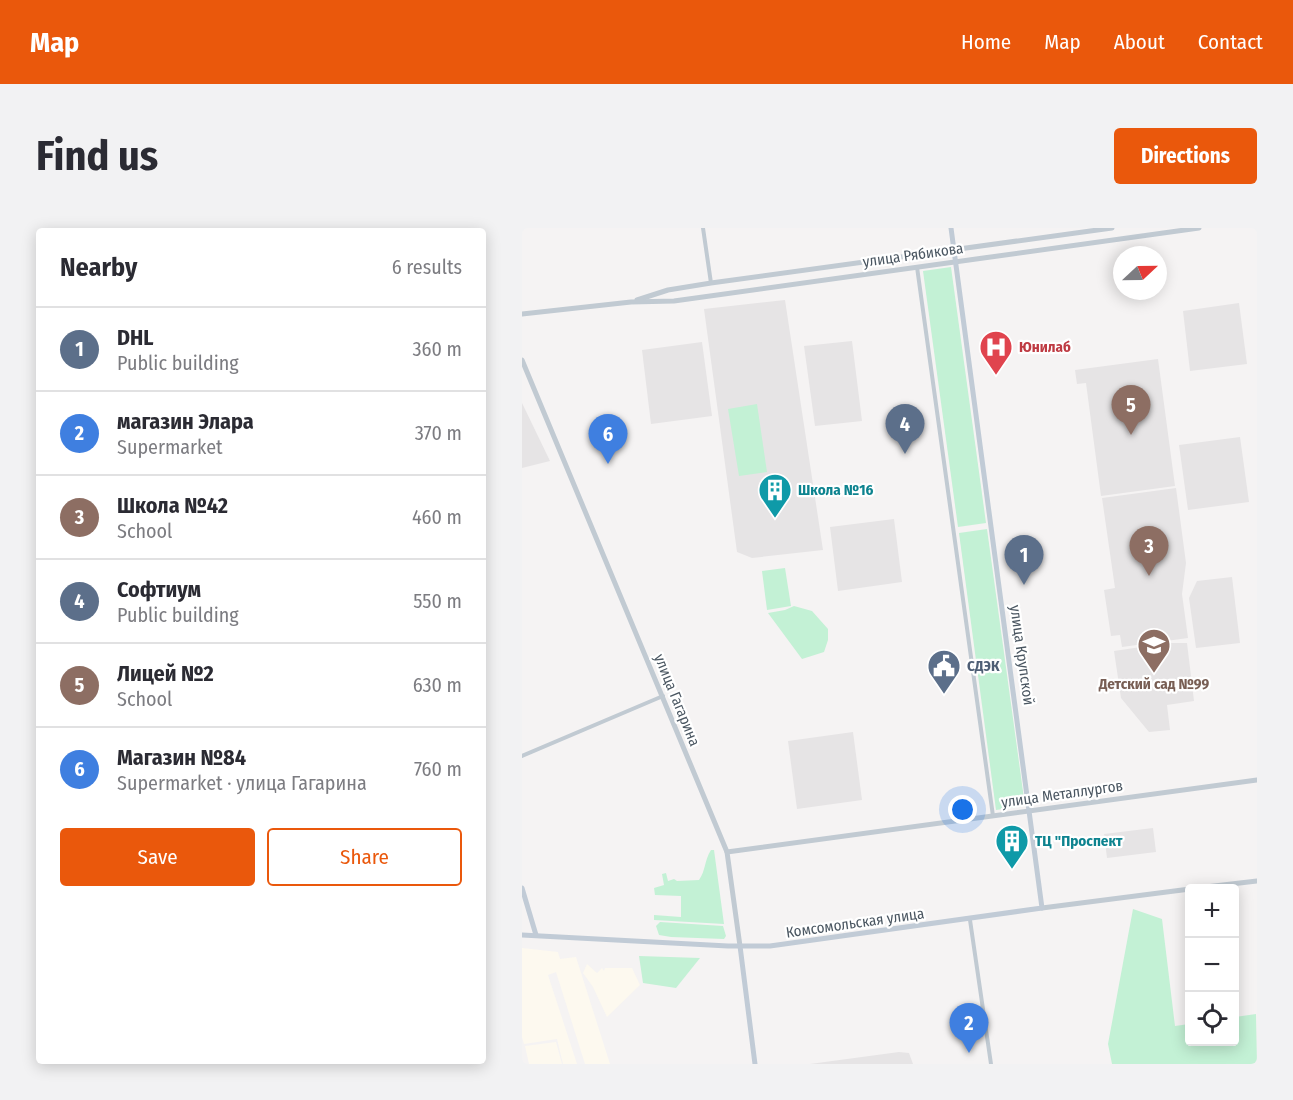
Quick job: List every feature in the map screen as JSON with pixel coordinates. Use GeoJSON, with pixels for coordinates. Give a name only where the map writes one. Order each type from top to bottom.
{"type":"FeatureCollection","features":[{"type":"Feature","properties":{"kind":"main road","name":"улица Крупской"},"geometry":{"type":"LineString","coordinates":[[951,228],[1031,811],[1042,908]]}},
{"type":"Feature","properties":{"kind":"main road"},"geometry":{"type":"LineString","coordinates":[[522,888],[536,935]]}},
{"type":"Feature","properties":{"kind":"main road","name":"Комсомольская улица"},"geometry":{"type":"LineString","coordinates":[[522,935],[770,946],[970,920],[1042,908]]}},
{"type":"Feature","properties":{"kind":"main road","name":"улица Гагарина"},"geometry":{"type":"LineString","coordinates":[[740,946],[754,1064]]}},
{"type":"Feature","properties":{"kind":"street"},"geometry":{"type":"LineString","coordinates":[[703,228],[711,283]]}},
{"type":"Feature","properties":{"kind":"street","name":"улица Рябикова"},"geometry":{"type":"LineString","coordinates":[[630,302],[674,289],[711,283],[1112,228]]}},
{"type":"Feature","properties":{"kind":"street","name":"улица Рябикова"},"geometry":{"type":"LineString","coordinates":[[522,314],[630,302],[674,301],[1199,228]]}},
{"type":"Feature","properties":{"kind":"street"},"geometry":{"type":"LineString","coordinates":[[917,267],[993,816]]}},
{"type":"Feature","properties":{"kind":"street"},"geometry":{"type":"LineString","coordinates":[[769,275],[772,279],[771,287]]}},
{"type":"Feature","properties":{"kind":"street"},"geometry":{"type":"LineString","coordinates":[[674,289],[671,294],[674,301]]}},
{"type":"Feature","properties":{"kind":"street","name":"улица Гагарина"},"geometry":{"type":"LineString","coordinates":[[522,360],[727,852],[740,946]]}},
{"type":"Feature","properties":{"kind":"street"},"geometry":{"type":"LineString","coordinates":[[522,756],[663,696]]}},
{"type":"Feature","properties":{"kind":"street","name":"улица Металлургов"},"geometry":{"type":"LineString","coordinates":[[727,852],[1257,780]]}},
{"type":"Feature","properties":{"kind":"street"},"geometry":{"type":"LineString","coordinates":[[1231,884],[1257,881]]}},
{"type":"Feature","properties":{"kind":"street","name":"Комсомольская улица"},"geometry":{"type":"LineString","coordinates":[[1042,908],[1185,891]]}},
{"type":"Feature","properties":{"kind":"street"},"geometry":{"type":"LineString","coordinates":[[970,920],[991,1064]]}},
{"type":"Feature","properties":{"kind":"shaded area"},"geometry":{"type":"Polygon","coordinates":[[[785,300],[823,550],[752,558],[737,552],[704,309],[785,300]]]}},
{"type":"Feature","properties":{"kind":"shaded area"},"geometry":{"type":"Polygon","coordinates":[[[1239,303],[1247,364],[1190,371],[1183,311],[1239,303]]]}},
{"type":"Feature","properties":{"kind":"shaded area"},"geometry":{"type":"Polygon","coordinates":[[[852,341],[862,421],[815,426],[804,346],[852,341]]]}},
{"type":"Feature","properties":{"kind":"shaded area"},"geometry":{"type":"Polygon","coordinates":[[[702,342],[712,416],[651,424],[642,350],[702,342]]]}},
{"type":"Feature","properties":{"kind":"shaded area"},"geometry":{"type":"Polygon","coordinates":[[[1158,359],[1175,486],[1101,496],[1086,383],[1077,384],[1075,370],[1158,359]]]}},
{"type":"Feature","properties":{"kind":"shaded area"},"geometry":{"type":"Polygon","coordinates":[[[522,403],[550,461],[522,468],[522,403]]]}},
{"type":"Feature","properties":{"kind":"shaded area"},"geometry":{"type":"Polygon","coordinates":[[[1240,437],[1249,502],[1188,510],[1179,445],[1240,437]]]}},
{"type":"Feature","properties":{"kind":"shaded area"},"geometry":{"type":"Polygon","coordinates":[[[1176,488],[1186,563],[1182,594],[1188,638],[1122,647],[1120,635],[1111,636],[1104,590],[1115,588],[1102,498],[1176,488]]]}},
{"type":"Feature","properties":{"kind":"shaded area"},"geometry":{"type":"Polygon","coordinates":[[[894,519],[902,582],[838,591],[830,527],[894,519]]]}},
{"type":"Feature","properties":{"kind":"shaded area"},"geometry":{"type":"Polygon","coordinates":[[[1232,577],[1240,643],[1196,648],[1189,598],[1197,581],[1232,577]]]}},
{"type":"Feature","properties":{"kind":"shaded area","name":"Детский сад №99"},"geometry":{"type":"Polygon","coordinates":[[[1168,643],[1187,643],[1194,701],[1167,705],[1170,730],[1149,732],[1121,698],[1114,651],[1168,643]]]}},
{"type":"Feature","properties":{"kind":"shaded area"},"geometry":{"type":"Polygon","coordinates":[[[853,732],[862,800],[797,809],[788,741],[853,732]]]}},
{"type":"Feature","properties":{"kind":"shaded area"},"geometry":{"type":"Polygon","coordinates":[[[1153,828],[1156,852],[1107,858],[1104,834],[1153,828]]]}},
{"type":"Feature","properties":{"kind":"shaded area"},"geometry":{"type":"Polygon","coordinates":[[[522,948],[558,952],[560,959],[576,957],[610,1064],[585,1064],[556,972],[548,975],[577,1064],[563,1064],[557,1039],[524,1044],[522,1037],[522,948]]]}},
{"type":"Feature","properties":{"kind":"shaded area"},"geometry":{"type":"Polygon","coordinates":[[[587,964],[597,973],[602,968],[604,971],[605,968],[632,968],[640,985],[607,1017],[593,987],[583,973],[587,964]]]}},
{"type":"Feature","properties":{"kind":"shaded area"},"geometry":{"type":"Polygon","coordinates":[[[556,1042],[562,1064],[529,1064],[525,1046],[556,1042]]]}},
{"type":"Feature","properties":{"kind":"shaded area"},"geometry":{"type":"Polygon","coordinates":[[[899,1052],[909,1053],[913,1064],[810,1064],[899,1052]]]}},
{"type":"Feature","properties":{"kind":"green space"},"geometry":{"type":"Polygon","coordinates":[[[951,267],[986,523],[958,527],[923,271],[951,267]]]}},
{"type":"Feature","properties":{"kind":"green space"},"geometry":{"type":"Polygon","coordinates":[[[757,404],[767,472],[739,476],[728,409],[757,404]]]}},
{"type":"Feature","properties":{"kind":"green space"},"geometry":{"type":"Polygon","coordinates":[[[987,529],[1025,806],[996,810],[959,533],[987,529]]]}},
{"type":"Feature","properties":{"kind":"green space"},"geometry":{"type":"Polygon","coordinates":[[[785,568],[791,606],[767,610],[762,571],[785,568]]]}},
{"type":"Feature","properties":{"kind":"green space"},"geometry":{"type":"Polygon","coordinates":[[[794,606],[812,611],[828,629],[828,640],[824,652],[802,659],[768,613],[794,606]]]}},
{"type":"Feature","properties":{"kind":"green space"},"geometry":{"type":"Polygon","coordinates":[[[711,850],[714,850],[724,924],[654,920],[654,915],[681,917],[681,896],[655,895],[654,888],[664,885],[662,874],[666,873],[668,881],[674,879],[677,881],[699,880],[711,850]]]}},
{"type":"Feature","properties":{"kind":"green space"},"geometry":{"type":"Polygon","coordinates":[[[1133,909],[1162,919],[1175,1026],[1185,1025],[1185,1046],[1239,1046],[1239,1016],[1256,1014],[1257,1064],[1112,1064],[1108,1044],[1133,909]]]}},
{"type":"Feature","properties":{"kind":"green space"},"geometry":{"type":"Polygon","coordinates":[[[660,922],[723,926],[726,936],[724,939],[659,935],[656,926],[660,922]]]}},
{"type":"Feature","properties":{"kind":"green space"},"geometry":{"type":"Polygon","coordinates":[[[639,956],[700,958],[676,988],[643,983],[639,956]]]}},
{"type":"Feature","properties":{"kind":"place","name":"Юнилаб"},"geometry":{"type":"Point","coordinates":[996,376]}},
{"type":"Feature","properties":{"kind":"place","name":"Лицей №2"},"geometry":{"type":"Point","coordinates":[1131,435]}},
{"type":"Feature","properties":{"kind":"place","name":"Софтиум"},"geometry":{"type":"Point","coordinates":[905,454]}},
{"type":"Feature","properties":{"kind":"place","name":"Магазин №84"},"geometry":{"type":"Point","coordinates":[608,464]}},
{"type":"Feature","properties":{"kind":"place","name":"Школа №16"},"geometry":{"type":"Point","coordinates":[775,519]}},
{"type":"Feature","properties":{"kind":"place","name":"Школа №42"},"geometry":{"type":"Point","coordinates":[1149,576]}},
{"type":"Feature","properties":{"kind":"place","name":"DHL"},"geometry":{"type":"Point","coordinates":[1024,585]}},
{"type":"Feature","properties":{"kind":"place","name":"Детский сад №99"},"geometry":{"type":"Point","coordinates":[1154,674]}},
{"type":"Feature","properties":{"kind":"place","name":"СДЭК"},"geometry":{"type":"Point","coordinates":[944,695]}},
{"type":"Feature","properties":{"kind":"place","name":"ТЦ \"Проспект"},"geometry":{"type":"Point","coordinates":[1012,870]}},
{"type":"Feature","properties":{"kind":"place","name":"магазин Элара"},"geometry":{"type":"Point","coordinates":[969,1053]}}]}
